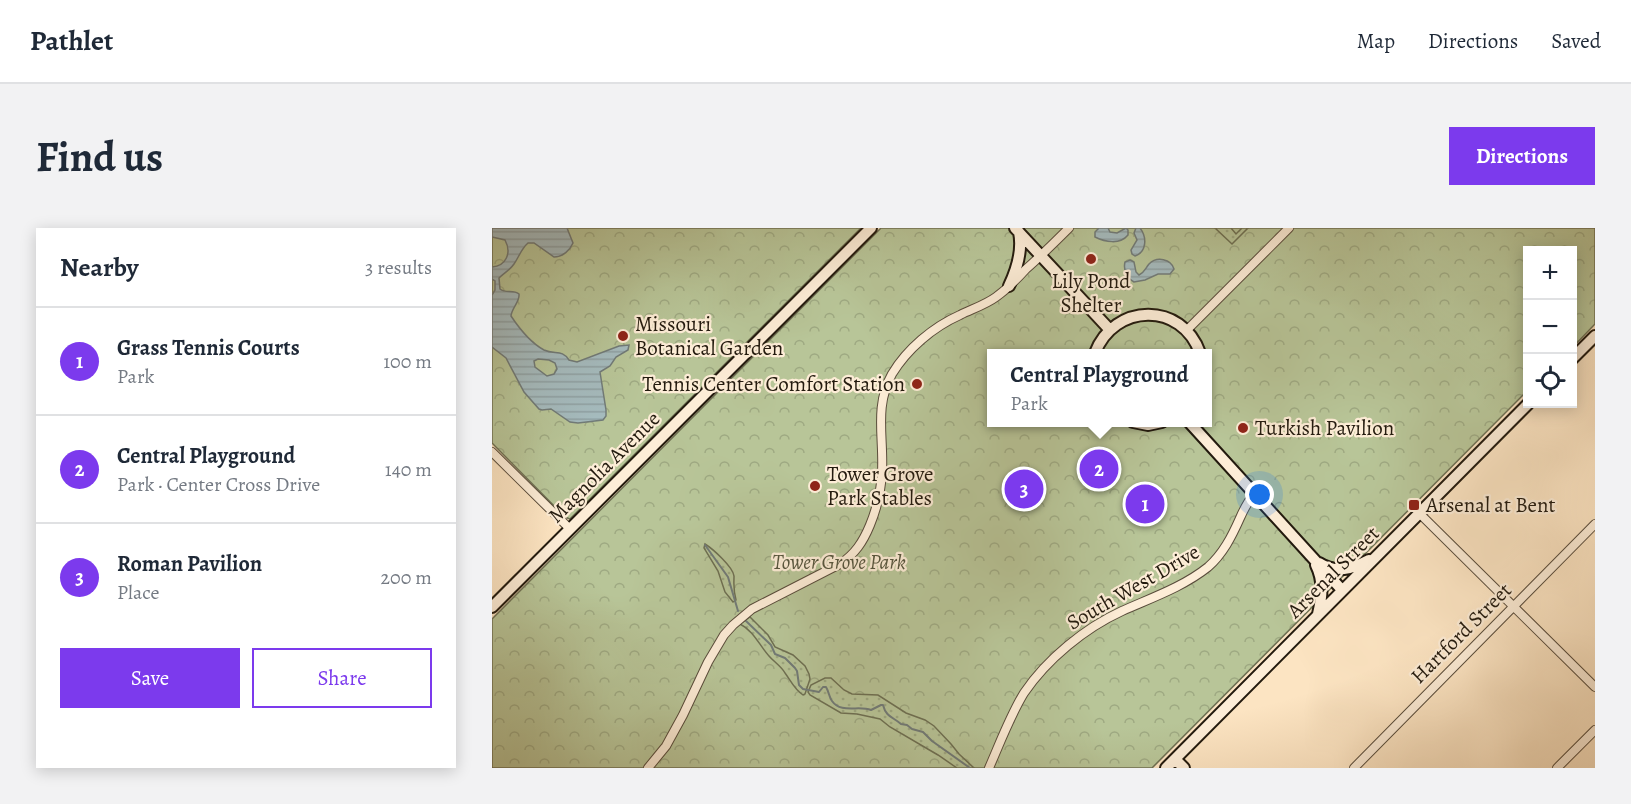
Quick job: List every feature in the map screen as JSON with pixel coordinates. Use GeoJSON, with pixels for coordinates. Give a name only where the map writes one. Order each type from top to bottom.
{"type":"FeatureCollection","features":[{"type":"Feature","properties":{"kind":"street","name":"Magnolia Avenue"},"geometry":{"type":"LineString","coordinates":[[492,607],[871,228]]}},
{"type":"Feature","properties":{"kind":"street"},"geometry":{"type":"LineString","coordinates":[[648,768],[666,746],[708,662],[724,635],[733,625],[752,609],[840,564],[861,544],[874,514],[881,486],[881,406],[887,386],[901,362],[914,347],[935,330],[955,317],[986,303],[1009,286],[1069,228]]}},
{"type":"Feature","properties":{"kind":"street"},"geometry":{"type":"LineString","coordinates":[[1186,331],[1289,228]]}},
{"type":"Feature","properties":{"kind":"street"},"geometry":{"type":"LineString","coordinates":[[1017,230],[1110,330]]}},
{"type":"Feature","properties":{"kind":"street"},"geometry":{"type":"LineString","coordinates":[[1009,286],[1021,249],[1017,230]]}},
{"type":"Feature","properties":{"kind":"street"},"geometry":{"type":"LineString","coordinates":[[1097,349],[1110,330],[1125,320],[1147,315],[1168,319],[1186,331],[1198,349]]}},
{"type":"Feature","properties":{"kind":"street"},"geometry":{"type":"LineString","coordinates":[[1577,354],[1595,336]]}},
{"type":"Feature","properties":{"kind":"street","name":"Arsenal Street"},"geometry":{"type":"LineString","coordinates":[[1166,768],[1524,408]]}},
{"type":"Feature","properties":{"kind":"street"},"geometry":{"type":"LineString","coordinates":[[1193,427],[1342,590]]}},
{"type":"Feature","properties":{"kind":"street"},"geometry":{"type":"LineString","coordinates":[[492,452],[570,529]]}},
{"type":"Feature","properties":{"kind":"street","name":"South West Drive"},"geometry":{"type":"LineString","coordinates":[[989,768],[1017,706],[1030,684],[1074,641],[1096,625],[1178,585],[1206,568],[1223,550],[1248,501],[1254,494]]}},
{"type":"Feature","properties":{"kind":"street"},"geometry":{"type":"LineString","coordinates":[[1419,513],[1595,687]]}},
{"type":"Feature","properties":{"kind":"street","name":"Hartford Street"},"geometry":{"type":"LineString","coordinates":[[1354,768],[1595,524]]}},
{"type":"Feature","properties":{"kind":"street"},"geometry":{"type":"LineString","coordinates":[[1314,560],[1324,566],[1342,570],[1356,566],[1379,554]]}},
{"type":"Feature","properties":{"kind":"street"},"geometry":{"type":"LineString","coordinates":[[1314,560],[1322,586],[1318,614]]}},
{"type":"Feature","properties":{"kind":"street"},"geometry":{"type":"LineString","coordinates":[[1557,768],[1595,730]]}},
{"type":"Feature","properties":{"kind":"street"},"geometry":{"type":"LineString","coordinates":[[1175,759],[1184,768]]}},
{"type":"Feature","properties":{"kind":"green space","name":"Missouri Botanical Garden"},"geometry":{"type":"Polygon","coordinates":[[[492,228],[861,228],[570,519],[565,517],[492,443],[492,228]]]}},
{"type":"Feature","properties":{"kind":"green space","name":"Tower Grove Park"},"geometry":{"type":"Polygon","coordinates":[[[881,228],[1595,228],[1595,324],[1577,343],[1577,246],[1523,246],[1523,395],[1152,768],[492,768],[492,619],[881,228]]]}},
{"type":"Feature","properties":{"kind":"green space"},"geometry":{"type":"Polygon","coordinates":[[[1215,228],[1231,228],[1236,234],[1242,228],[1248,228],[1232,244],[1215,228]]]}},
{"type":"Feature","properties":{"kind":"green space"},"geometry":{"type":"Polygon","coordinates":[[[705,544],[722,558],[733,572],[736,600],[733,602],[725,592],[718,571],[704,548],[705,544]]]}},
{"type":"Feature","properties":{"kind":"green space"},"geometry":{"type":"Polygon","coordinates":[[[750,617],[768,635],[775,647],[793,655],[805,666],[810,679],[805,694],[797,690],[753,634],[740,624],[750,617]]]}},
{"type":"Feature","properties":{"kind":"green space"},"geometry":{"type":"Polygon","coordinates":[[[825,678],[831,678],[852,694],[878,695],[906,713],[925,720],[934,726],[974,768],[957,768],[880,719],[841,713],[810,695],[808,692],[811,685],[825,678]]]}},
{"type":"Feature","properties":{"kind":"shaded area"},"geometry":{"type":"Polygon","coordinates":[[[492,228],[567,228],[573,243],[566,253],[554,257],[534,243],[528,243],[512,266],[499,278],[500,289],[519,294],[511,316],[526,335],[544,350],[561,353],[569,360],[577,362],[619,346],[629,345],[628,350],[616,357],[610,366],[600,372],[606,410],[603,420],[570,422],[551,409],[539,409],[524,392],[506,358],[492,347],[492,295],[495,290],[495,281],[492,279],[492,267],[504,261],[508,250],[505,240],[492,237],[492,228]],[[549,360],[534,361],[535,367],[547,376],[554,374],[557,369],[555,363],[549,360]]]}},
{"type":"Feature","properties":{"kind":"shaded area"},"geometry":{"type":"Polygon","coordinates":[[[1099,228],[1108,228],[1110,232],[1117,233],[1126,228],[1128,235],[1112,242],[1103,240],[1095,237],[1095,232],[1099,228]]]}},
{"type":"Feature","properties":{"kind":"shaded area"},"geometry":{"type":"Polygon","coordinates":[[[1136,228],[1140,228],[1145,244],[1142,251],[1135,256],[1131,250],[1137,240],[1134,233],[1136,228]]]}},
{"type":"Feature","properties":{"kind":"shaded area"},"geometry":{"type":"Polygon","coordinates":[[[1160,259],[1170,263],[1174,269],[1170,274],[1158,274],[1134,282],[1125,271],[1125,262],[1130,260],[1134,262],[1139,275],[1149,264],[1160,259]]]}},
{"type":"Feature","properties":{"kind":"waterway"},"geometry":{"type":"LineString","coordinates":[[705,545],[728,577],[738,611]]}},
{"type":"Feature","properties":{"kind":"waterway"},"geometry":{"type":"LineString","coordinates":[[745,620],[771,645],[775,654],[785,658],[795,668],[799,685],[803,689],[819,692],[826,687],[832,701],[840,707],[871,710],[883,705],[886,712],[901,724],[923,732],[970,768]]}},
{"type":"Feature","properties":{"kind":"place","name":"Lily Pond Shelter"},"geometry":{"type":"Point","coordinates":[1091,259]}},
{"type":"Feature","properties":{"kind":"place","name":"Missouri Botanical Garden"},"geometry":{"type":"Point","coordinates":[623,336]}},
{"type":"Feature","properties":{"kind":"place","name":"Tennis Center Comfort Station"},"geometry":{"type":"Point","coordinates":[917,384]}},
{"type":"Feature","properties":{"kind":"place","name":"Turkish Pavilion"},"geometry":{"type":"Point","coordinates":[1243,428]}},
{"type":"Feature","properties":{"kind":"place","name":"Central Playground"},"geometry":{"type":"Point","coordinates":[1099,469]}},
{"type":"Feature","properties":{"kind":"place","name":"Tower Grove Park Stables"},"geometry":{"type":"Point","coordinates":[815,486]}},
{"type":"Feature","properties":{"kind":"place","name":"Roman Pavilion"},"geometry":{"type":"Point","coordinates":[1024,489]}},
{"type":"Feature","properties":{"kind":"place","name":"Grass Tennis Courts"},"geometry":{"type":"Point","coordinates":[1145,504]}},
{"type":"Feature","properties":{"kind":"place","name":"Arsenal at Bent"},"geometry":{"type":"Point","coordinates":[1414,505]}}]}
